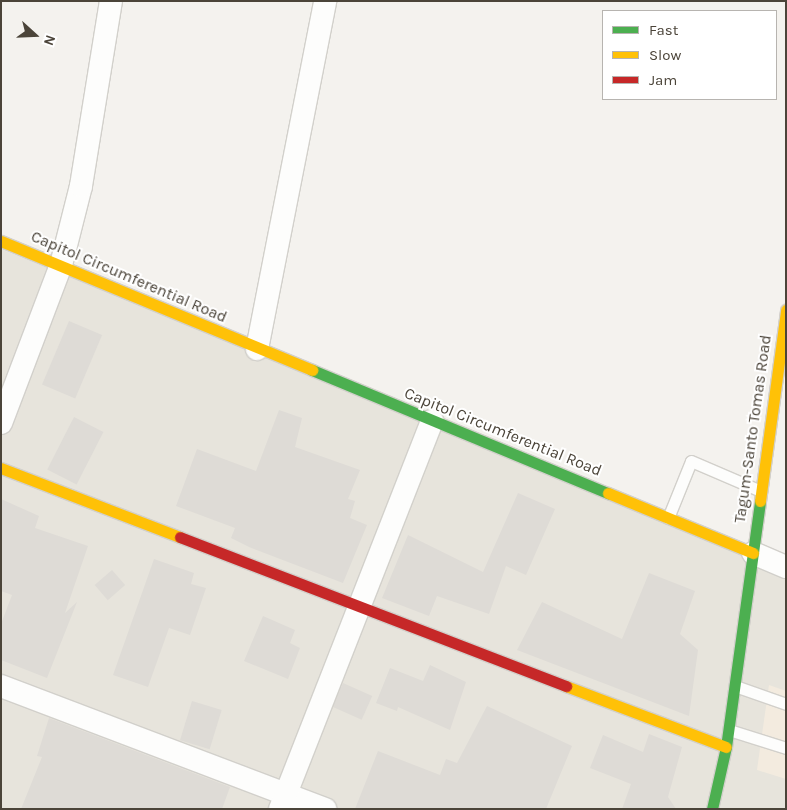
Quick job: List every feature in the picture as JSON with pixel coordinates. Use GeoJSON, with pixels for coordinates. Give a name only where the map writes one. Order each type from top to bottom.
{"type":"FeatureCollection","features":[{"type":"Feature","properties":{"kind":"main road","name":"Capitol Circumferential Road"},"geometry":{"type":"LineString","coordinates":[[1,241],[257,349],[753,553]]}},
{"type":"Feature","properties":{"kind":"main road","name":"Tagum-Santo Tomas Road"},"geometry":{"type":"LineString","coordinates":[[753,553],[786,310]]}},
{"type":"Feature","properties":{"kind":"main road"},"geometry":{"type":"LineString","coordinates":[[1,468],[726,747]]}},
{"type":"Feature","properties":{"kind":"main road"},"geometry":{"type":"LineString","coordinates":[[712,809],[729,730],[753,553]]}},
{"type":"Feature","properties":{"kind":"street"},"geometry":{"type":"LineString","coordinates":[[1,423],[61,265],[81,186],[111,1]]}},
{"type":"Feature","properties":{"kind":"street"},"geometry":{"type":"LineString","coordinates":[[257,349],[325,1]]}},
{"type":"Feature","properties":{"kind":"street"},"geometry":{"type":"LineString","coordinates":[[283,801],[432,421]]}},
{"type":"Feature","properties":{"kind":"street"},"geometry":{"type":"LineString","coordinates":[[753,553],[786,567]]}},
{"type":"Feature","properties":{"kind":"street"},"geometry":{"type":"LineString","coordinates":[[1,686],[283,801],[325,809]]}},
{"type":"Feature","properties":{"kind":"lane"},"geometry":{"type":"LineString","coordinates":[[668,518],[690,461],[762,491]]}},
{"type":"Feature","properties":{"kind":"lane"},"geometry":{"type":"LineString","coordinates":[[735,686],[786,704]]}},
{"type":"Feature","properties":{"kind":"lane"},"geometry":{"type":"LineString","coordinates":[[729,730],[786,748]]}},
{"type":"Feature","properties":{"kind":"shaded area"},"geometry":{"type":"Polygon","coordinates":[[[1,249],[786,568],[786,809],[1,809],[1,249]]]}},
{"type":"Feature","properties":{"kind":"shaded area"},"geometry":{"type":"Polygon","coordinates":[[[769,685],[786,691],[786,779],[757,770],[769,685]]]}},
{"type":"Feature","properties":{"kind":"building"},"geometry":{"type":"Polygon","coordinates":[[[69,321],[102,335],[75,399],[42,385],[69,321]]]}},
{"type":"Feature","properties":{"kind":"building"},"geometry":{"type":"Polygon","coordinates":[[[279,410],[302,418],[295,447],[360,470],[348,499],[355,501],[350,518],[367,525],[343,583],[249,547],[231,538],[235,528],[176,506],[197,449],[256,471],[279,410]]]}},
{"type":"Feature","properties":{"kind":"building"},"geometry":{"type":"Polygon","coordinates":[[[74,417],[103,432],[77,485],[47,470],[74,417]]]}},
{"type":"Feature","properties":{"kind":"building"},"geometry":{"type":"Polygon","coordinates":[[[518,493],[555,509],[526,575],[506,566],[489,614],[437,596],[429,616],[382,598],[408,535],[483,572],[518,493]]]}},
{"type":"Feature","properties":{"kind":"building"},"geometry":{"type":"Polygon","coordinates":[[[1,499],[39,516],[35,528],[88,546],[65,613],[77,602],[47,678],[1,660],[1,624],[12,595],[1,591],[1,499]]]}},
{"type":"Feature","properties":{"kind":"building"},"geometry":{"type":"Polygon","coordinates":[[[154,559],[194,573],[191,584],[206,588],[190,635],[169,628],[148,687],[113,675],[154,559]]]}},
{"type":"Feature","properties":{"kind":"building"},"geometry":{"type":"Polygon","coordinates":[[[112,570],[125,585],[108,600],[95,585],[112,570]]]}},
{"type":"Feature","properties":{"kind":"building"},"geometry":{"type":"Polygon","coordinates":[[[649,573],[695,591],[680,634],[698,650],[689,716],[517,650],[542,602],[622,639],[649,573]]]}},
{"type":"Feature","properties":{"kind":"building"},"geometry":{"type":"Polygon","coordinates":[[[263,616],[295,630],[290,643],[300,648],[288,679],[244,661],[263,616]]]}},
{"type":"Feature","properties":{"kind":"building"},"geometry":{"type":"Polygon","coordinates":[[[430,665],[466,682],[450,730],[398,707],[397,711],[376,703],[390,668],[423,681],[430,665]]]}},
{"type":"Feature","properties":{"kind":"building"},"geometry":{"type":"Polygon","coordinates":[[[343,683],[372,696],[362,720],[332,707],[343,683]]]}},
{"type":"Feature","properties":{"kind":"building"},"geometry":{"type":"Polygon","coordinates":[[[192,701],[222,710],[210,749],[180,740],[192,701]]]}},
{"type":"Feature","properties":{"kind":"building"},"geometry":{"type":"Polygon","coordinates":[[[487,706],[572,746],[546,809],[355,809],[378,751],[440,775],[446,759],[457,763],[487,706]]]}},
{"type":"Feature","properties":{"kind":"building"},"geometry":{"type":"Polygon","coordinates":[[[49,718],[230,787],[222,809],[21,809],[42,757],[37,756],[49,718]]]}},
{"type":"Feature","properties":{"kind":"building"},"geometry":{"type":"Polygon","coordinates":[[[649,734],[682,747],[668,797],[676,809],[622,809],[631,784],[590,768],[603,735],[643,752],[649,734]]]}},
{"type":"Feature","properties":{"kind":"traffic: fast"},"geometry":{"type":"LineString","coordinates":[[312,370],[608,493]]}},
{"type":"Feature","properties":{"kind":"traffic: fast"},"geometry":{"type":"LineString","coordinates":[[712,809],[726,747],[760,501]]}},
{"type":"Feature","properties":{"kind":"traffic: slow"},"geometry":{"type":"LineString","coordinates":[[1,241],[312,370]]}},
{"type":"Feature","properties":{"kind":"traffic: slow"},"geometry":{"type":"LineString","coordinates":[[760,501],[786,310]]}},
{"type":"Feature","properties":{"kind":"traffic: slow"},"geometry":{"type":"LineString","coordinates":[[1,468],[180,537]]}},
{"type":"Feature","properties":{"kind":"traffic: slow"},"geometry":{"type":"LineString","coordinates":[[608,493],[753,553]]}},
{"type":"Feature","properties":{"kind":"traffic: slow"},"geometry":{"type":"LineString","coordinates":[[566,686],[726,747]]}},
{"type":"Feature","properties":{"kind":"traffic: jam"},"geometry":{"type":"LineString","coordinates":[[180,537],[566,686]]}}]}
